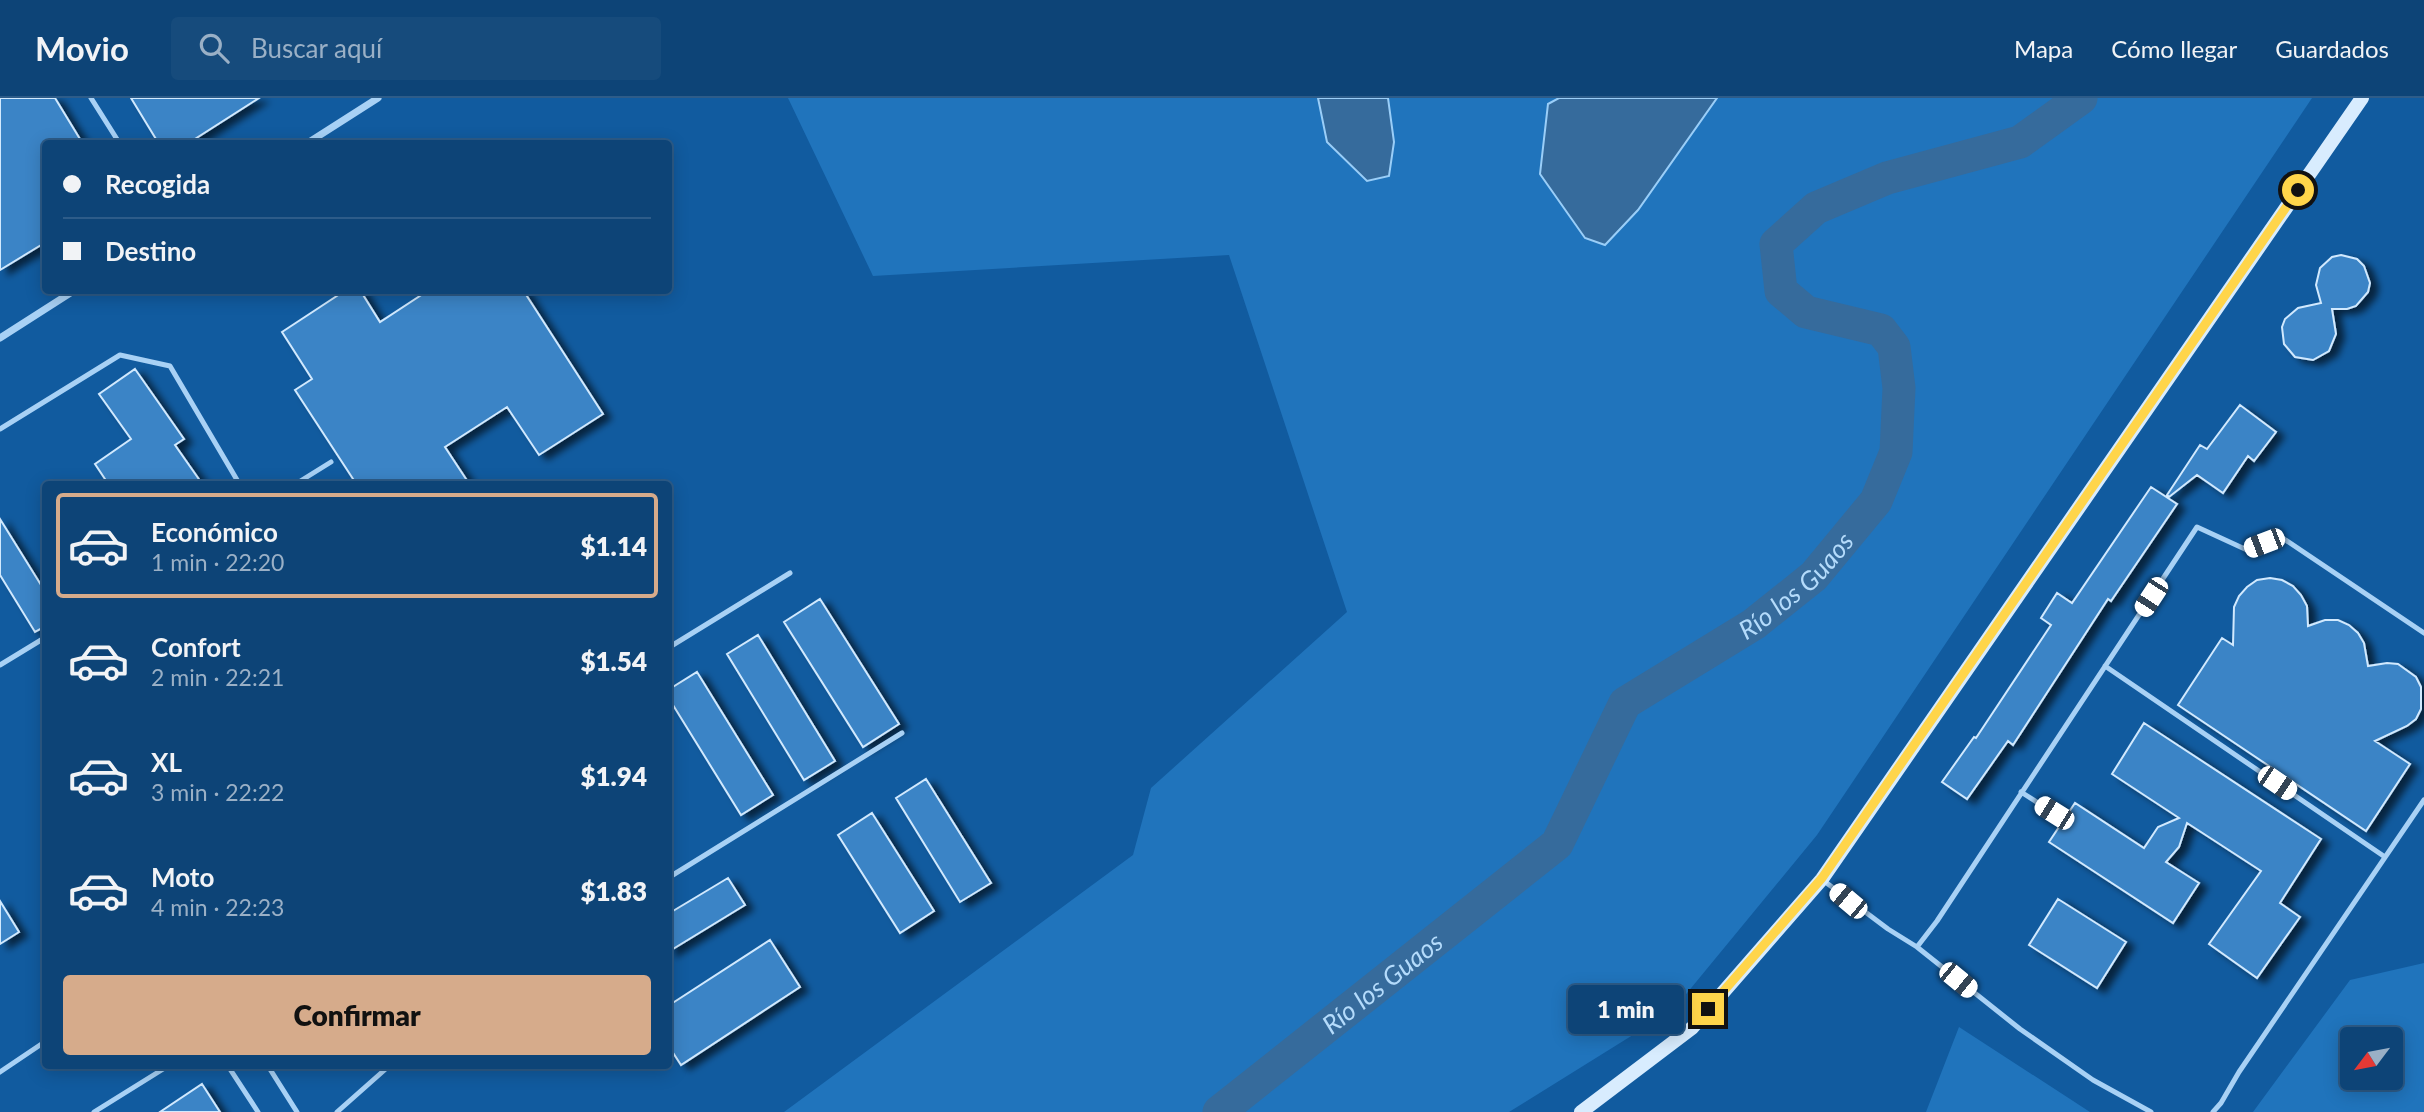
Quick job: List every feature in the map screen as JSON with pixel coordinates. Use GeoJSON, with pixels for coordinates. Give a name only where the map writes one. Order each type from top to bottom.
{"type":"FeatureCollection","features":[{"type":"Feature","properties":{"kind":"street"},"geometry":{"type":"LineString","coordinates":[[312,140],[378,98]]}},
{"type":"Feature","properties":{"kind":"street"},"geometry":{"type":"LineString","coordinates":[[1581,1112],[1692,1028],[1822,878],[2362,98]]}},
{"type":"Feature","properties":{"kind":"street"},"geometry":{"type":"LineString","coordinates":[[0,338],[69,294]]}},
{"type":"Feature","properties":{"kind":"lane"},"geometry":{"type":"LineString","coordinates":[[91,98],[117,140]]}},
{"type":"Feature","properties":{"kind":"lane"},"geometry":{"type":"LineString","coordinates":[[0,429],[120,355],[170,366],[238,481]]}},
{"type":"Feature","properties":{"kind":"lane"},"geometry":{"type":"LineString","coordinates":[[300,481],[331,462]]}},
{"type":"Feature","properties":{"kind":"lane"},"geometry":{"type":"LineString","coordinates":[[1917,947],[1937,921],[2197,527],[2247,550],[2281,537],[2424,633]]}},
{"type":"Feature","properties":{"kind":"lane"},"geometry":{"type":"LineString","coordinates":[[672,646],[790,573]]}},
{"type":"Feature","properties":{"kind":"lane"},"geometry":{"type":"LineString","coordinates":[[0,665],[42,639]]}},
{"type":"Feature","properties":{"kind":"lane"},"geometry":{"type":"LineString","coordinates":[[2105,666],[2385,857]]}},
{"type":"Feature","properties":{"kind":"lane"},"geometry":{"type":"LineString","coordinates":[[672,876],[902,733]]}},
{"type":"Feature","properties":{"kind":"lane"},"geometry":{"type":"LineString","coordinates":[[2021,792],[2054,813]]}},
{"type":"Feature","properties":{"kind":"lane"},"geometry":{"type":"LineString","coordinates":[[2213,1112],[2424,800]]}},
{"type":"Feature","properties":{"kind":"lane"},"geometry":{"type":"LineString","coordinates":[[1822,878],[1848,901],[1917,947],[2020,1029],[2083,1073],[2151,1112]]}},
{"type":"Feature","properties":{"kind":"lane"},"geometry":{"type":"LineString","coordinates":[[0,1072],[42,1044]]}},
{"type":"Feature","properties":{"kind":"lane"},"geometry":{"type":"LineString","coordinates":[[95,1112],[163,1069]]}},
{"type":"Feature","properties":{"kind":"lane"},"geometry":{"type":"LineString","coordinates":[[230,1069],[258,1112]]}},
{"type":"Feature","properties":{"kind":"lane"},"geometry":{"type":"LineString","coordinates":[[270,1069],[297,1112]]}},
{"type":"Feature","properties":{"kind":"lane"},"geometry":{"type":"LineString","coordinates":[[337,1112],[386,1069]]}},
{"type":"Feature","properties":{"kind":"shaded area"},"geometry":{"type":"Polygon","coordinates":[[[788,98],[2312,98],[1817,835],[1673,1010],[1509,1112],[784,1112],[1133,855],[1151,788],[1347,612],[1229,255],[873,276],[788,98]]]}},
{"type":"Feature","properties":{"kind":"shaded area"},"geometry":{"type":"Polygon","coordinates":[[[1318,98],[1388,98],[1394,142],[1389,176],[1367,181],[1327,142],[1318,98]]]}},
{"type":"Feature","properties":{"kind":"shaded area"},"geometry":{"type":"Polygon","coordinates":[[[1559,98],[1717,98],[1638,210],[1605,245],[1585,238],[1540,174],[1548,104],[1559,98]]]}},
{"type":"Feature","properties":{"kind":"shaded area"},"geometry":{"type":"Polygon","coordinates":[[[2424,963],[2424,1112],[2253,1112],[2350,980],[2424,963]]]}},
{"type":"Feature","properties":{"kind":"shaded area"},"geometry":{"type":"Polygon","coordinates":[[[1959,1027],[2090,1112],[1926,1112],[1959,1027]]]}},
{"type":"Feature","properties":{"kind":"building"},"geometry":{"type":"Polygon","coordinates":[[[0,98],[55,98],[81,140],[42,140],[42,244],[0,270],[0,98]]]}},
{"type":"Feature","properties":{"kind":"building"},"geometry":{"type":"Polygon","coordinates":[[[131,98],[259,98],[193,140],[157,140],[131,98]]]}},
{"type":"Feature","properties":{"kind":"building"},"geometry":{"type":"Polygon","coordinates":[[[2341,255],[2357,259],[2364,266],[2370,283],[2368,292],[2356,306],[2332,309],[2336,334],[2329,351],[2313,360],[2295,357],[2284,344],[2282,327],[2285,319],[2298,308],[2321,303],[2316,285],[2320,268],[2332,257],[2341,255]]]}},
{"type":"Feature","properties":{"kind":"building"},"geometry":{"type":"Polygon","coordinates":[[[340,294],[362,294],[380,322],[423,294],[526,294],[603,414],[539,455],[507,407],[445,447],[467,481],[354,481],[295,390],[312,379],[282,332],[340,294]]]}},
{"type":"Feature","properties":{"kind":"building"},"geometry":{"type":"Polygon","coordinates":[[[135,369],[184,439],[175,445],[200,481],[106,481],[95,464],[131,439],[99,394],[135,369]]]}},
{"type":"Feature","properties":{"kind":"building"},"geometry":{"type":"Polygon","coordinates":[[[2240,405],[2276,432],[2254,461],[2248,456],[2223,493],[2197,475],[2169,497],[2167,495],[2200,445],[2207,449],[2240,405]]]}},
{"type":"Feature","properties":{"kind":"building"},"geometry":{"type":"Polygon","coordinates":[[[2151,487],[2177,504],[2111,601],[2108,599],[2013,745],[2008,741],[1967,799],[1942,782],[1974,737],[1976,738],[2051,625],[2041,618],[2057,593],[2072,603],[2151,487]]]}},
{"type":"Feature","properties":{"kind":"building"},"geometry":{"type":"Polygon","coordinates":[[[0,519],[42,587],[42,628],[35,632],[0,575],[0,519]]]}},
{"type":"Feature","properties":{"kind":"building"},"geometry":{"type":"Polygon","coordinates":[[[2270,578],[2293,586],[2301,595],[2307,606],[2308,626],[2325,620],[2338,620],[2349,625],[2364,643],[2368,666],[2398,664],[2416,677],[2421,687],[2421,709],[2416,719],[2375,741],[2410,764],[2366,831],[2178,705],[2222,638],[2233,645],[2234,607],[2239,596],[2257,580],[2270,578]]]}},
{"type":"Feature","properties":{"kind":"building"},"geometry":{"type":"Polygon","coordinates":[[[820,599],[899,724],[863,747],[784,622],[820,599]]]}},
{"type":"Feature","properties":{"kind":"building"},"geometry":{"type":"Polygon","coordinates":[[[758,635],[835,761],[804,780],[727,654],[758,635]]]}},
{"type":"Feature","properties":{"kind":"building"},"geometry":{"type":"Polygon","coordinates":[[[697,672],[773,795],[741,815],[672,703],[672,688],[697,672]]]}},
{"type":"Feature","properties":{"kind":"building"},"geometry":{"type":"Polygon","coordinates":[[[2144,723],[2321,839],[2280,903],[2300,917],[2257,978],[2209,944],[2261,871],[2187,823],[2179,847],[2166,862],[2199,883],[2173,923],[2049,842],[2075,803],[2144,848],[2158,827],[2179,818],[2112,774],[2144,723]]]}},
{"type":"Feature","properties":{"kind":"building"},"geometry":{"type":"Polygon","coordinates":[[[926,779],[991,883],[960,902],[896,798],[926,779]]]}},
{"type":"Feature","properties":{"kind":"building"},"geometry":{"type":"Polygon","coordinates":[[[872,813],[934,911],[900,933],[838,835],[872,813]]]}},
{"type":"Feature","properties":{"kind":"building"},"geometry":{"type":"Polygon","coordinates":[[[728,878],[745,905],[672,950],[672,912],[728,878]]]}},
{"type":"Feature","properties":{"kind":"building"},"geometry":{"type":"Polygon","coordinates":[[[2058,899],[2126,942],[2097,988],[2029,945],[2058,899]]]}},
{"type":"Feature","properties":{"kind":"building"},"geometry":{"type":"Polygon","coordinates":[[[0,901],[19,932],[0,944],[0,901]]]}},
{"type":"Feature","properties":{"kind":"building"},"geometry":{"type":"Polygon","coordinates":[[[770,940],[800,987],[681,1065],[672,1051],[672,1003],[770,940]]]}},
{"type":"Feature","properties":{"kind":"building"},"geometry":{"type":"Polygon","coordinates":[[[202,1084],[220,1112],[160,1112],[202,1084]]]}},
{"type":"Feature","properties":{"kind":"waterway","name":"Río los Guaos"},"geometry":{"type":"LineString","coordinates":[[1219,1112],[1557,844],[1625,703],[1754,624],[1814,576],[1876,501],[1896,452],[1899,388],[1894,347],[1881,330],[1806,312],[1781,291],[1776,244],[1816,208],[1887,178],[2020,142],[2081,98]]}},
{"type":"Feature","properties":{"kind":"route"},"geometry":{"type":"LineString","coordinates":[[1708,1009],[1822,878],[2298,190]]}}]}
